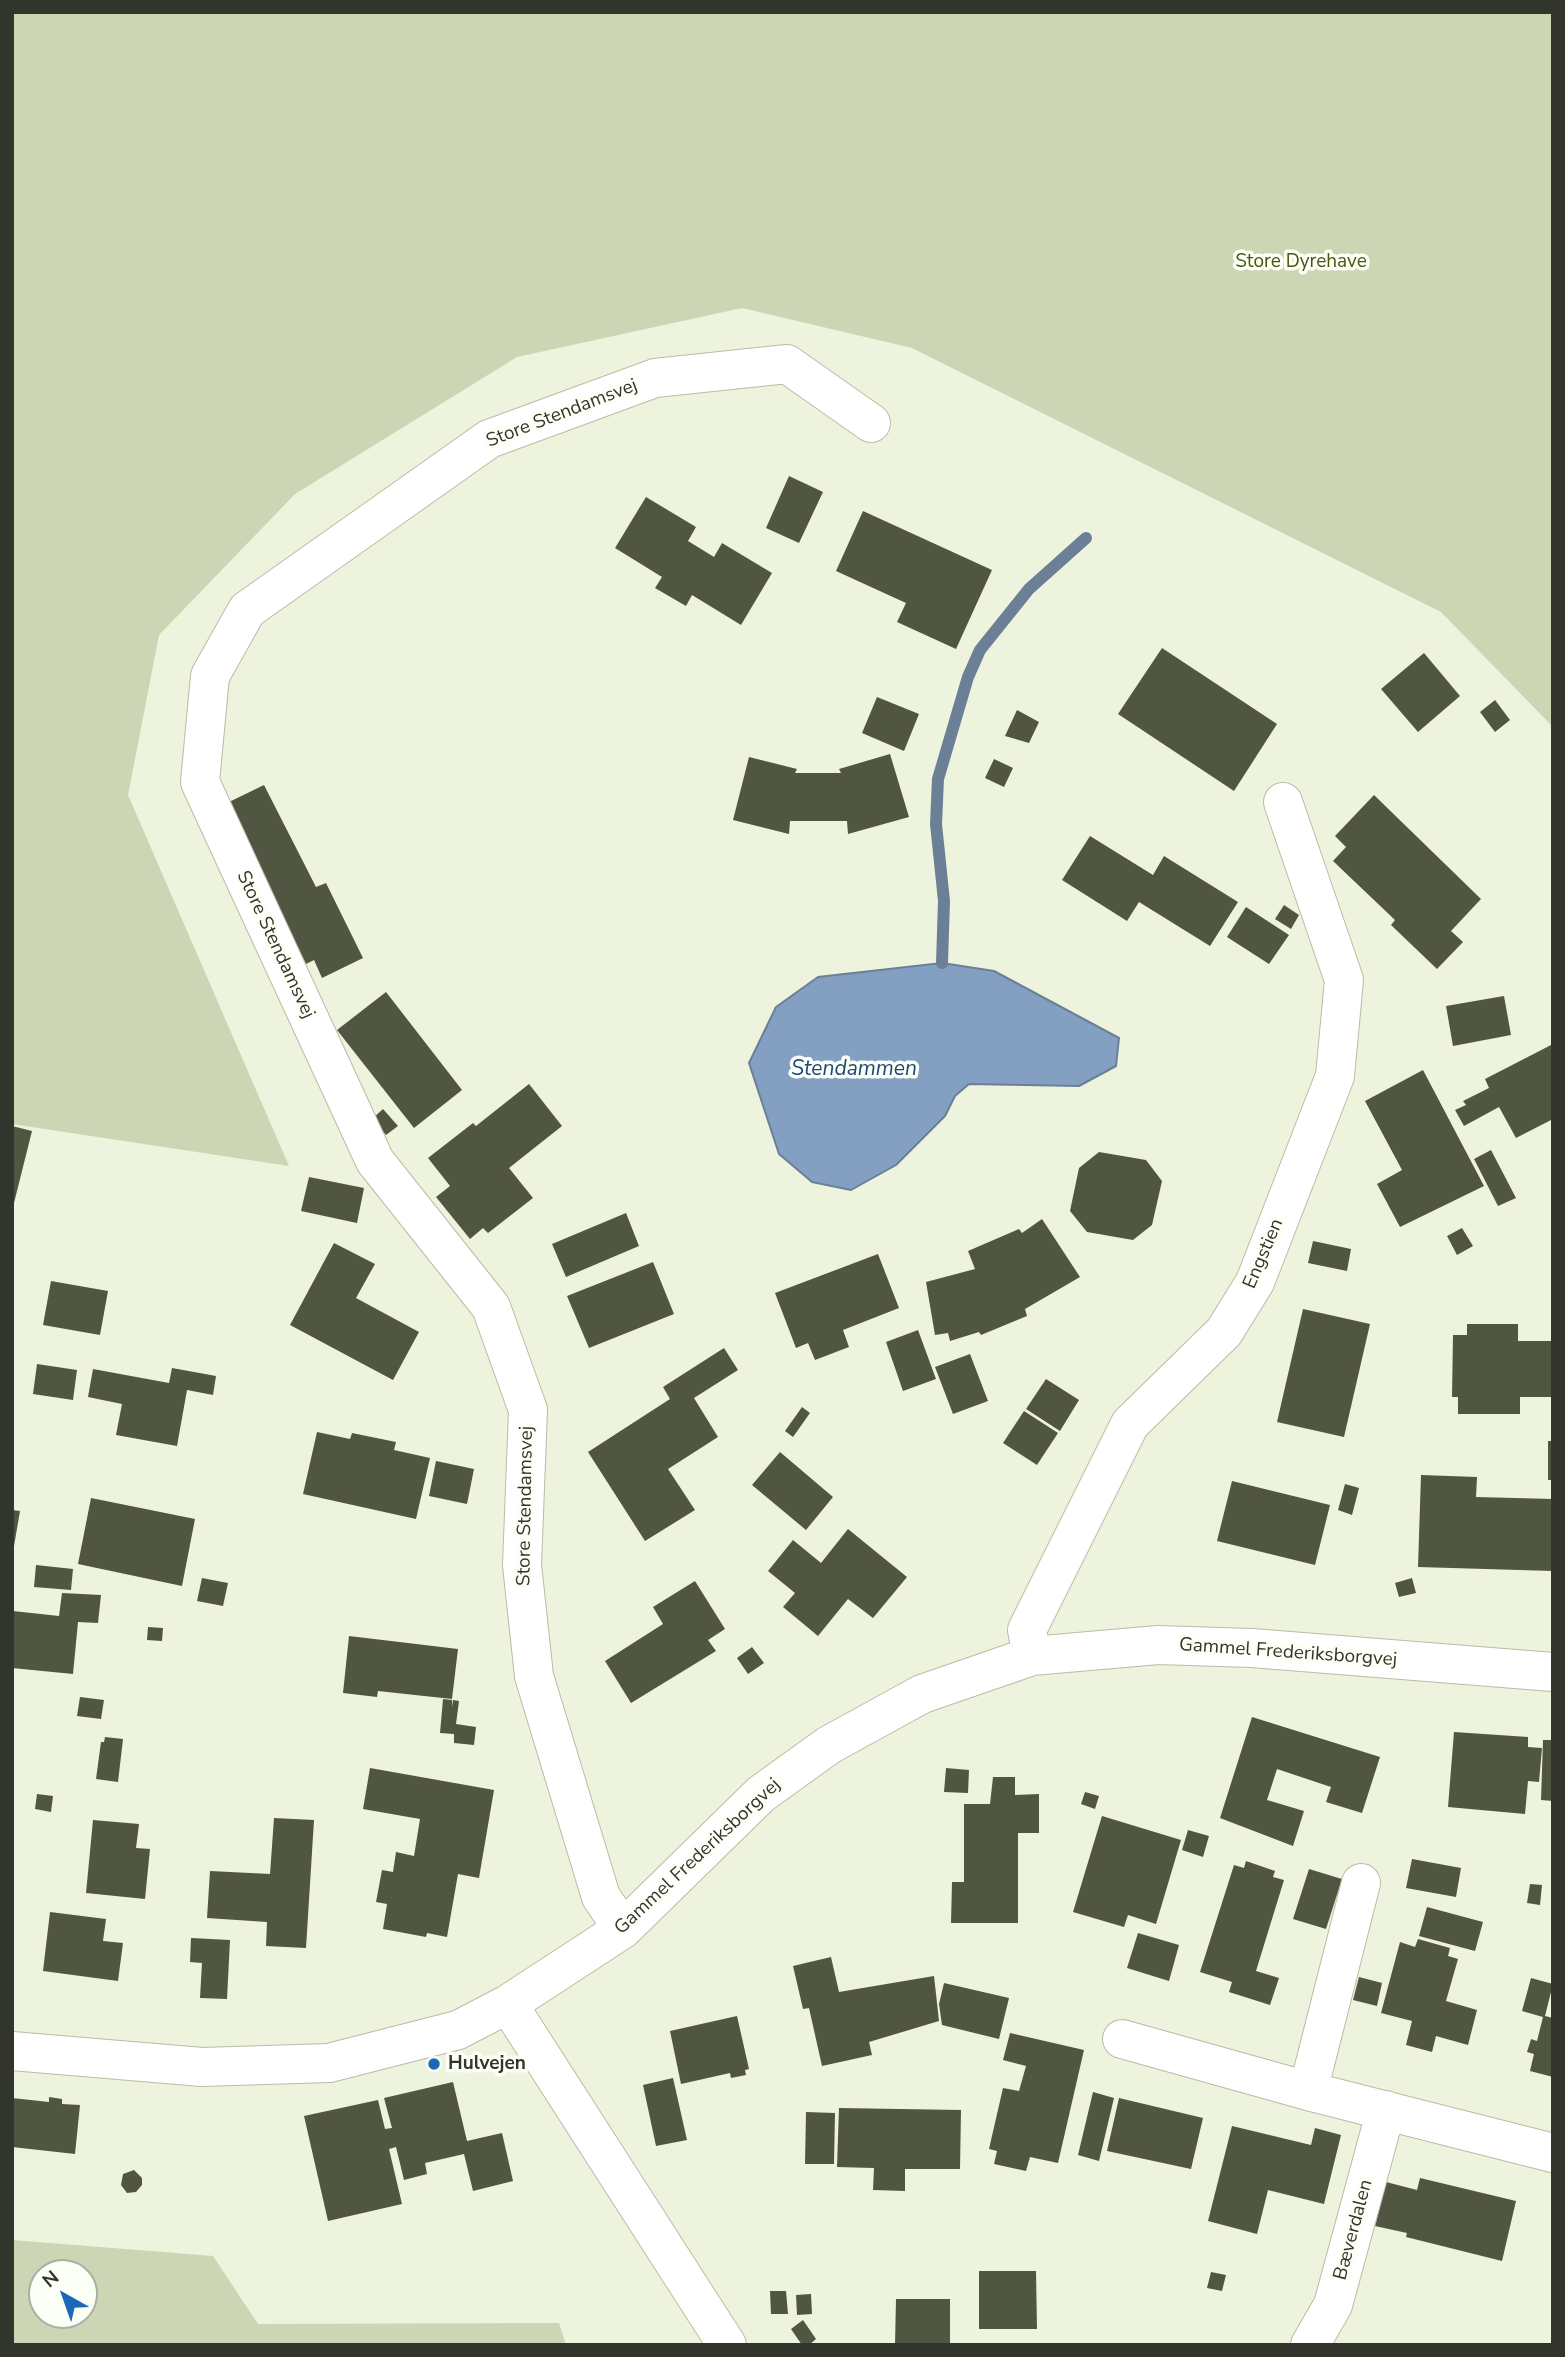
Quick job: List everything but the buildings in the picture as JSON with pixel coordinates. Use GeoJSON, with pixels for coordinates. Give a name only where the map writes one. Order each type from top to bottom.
{"type":"FeatureCollection","features":[{"type":"Feature","properties":{"kind":"street","name":"Store Stendamsvej"},"geometry":{"type":"LineString","coordinates":[[623,1929],[601,1897],[534,1676],[522,1565],[528,1410],[491,1307],[374,1161],[200,782],[211,676],[247,610],[489,439],[654,378],[787,364],[871,423]]}},
{"type":"Feature","properties":{"kind":"street","name":"Engstien"},"geometry":{"type":"LineString","coordinates":[[1032,1656],[1027,1630],[1130,1424],[1224,1332],[1255,1282],[1335,1076],[1344,980],[1283,802]]}},
{"type":"Feature","properties":{"kind":"street","name":"Gammel Frederiksborgvej"},"geometry":{"type":"LineString","coordinates":[[12,2051],[202,2067],[329,2063],[458,2030],[508,2004],[623,1929],[761,1794],[829,1745],[922,1694],[1032,1656],[1158,1645],[1252,1647],[1553,1672]]}},
{"type":"Feature","properties":{"kind":"street"},"geometry":{"type":"LineString","coordinates":[[1308,2091],[1361,1883]]}},
{"type":"Feature","properties":{"kind":"street"},"geometry":{"type":"LineString","coordinates":[[508,2004],[727,2345]]}},
{"type":"Feature","properties":{"kind":"street"},"geometry":{"type":"LineString","coordinates":[[1122,2039],[1308,2091],[1553,2153]]}},
{"type":"Feature","properties":{"kind":"street","name":"Bæverdalen"},"geometry":{"type":"LineString","coordinates":[[1310,2345],[1333,2305],[1386,2110]]}},
{"type":"Feature","properties":{"kind":"green space","name":"Store Dyrehave"},"geometry":{"type":"Polygon","coordinates":[[[12,12],[1553,12],[1553,727],[1441,612],[912,348],[742,308],[517,357],[295,494],[159,635],[128,795],[289,1166],[12,1124],[12,12]]]}},
{"type":"Feature","properties":{"kind":"green space"},"geometry":{"type":"Polygon","coordinates":[[[12,2240],[213,2256],[258,2324],[559,2323],[566,2345],[12,2345],[12,2240]]]}},
{"type":"Feature","properties":{"kind":"water","name":"Stendammen"},"geometry":{"type":"Polygon","coordinates":[[[942,963],[994,971],[1119,1038],[1116,1066],[1079,1086],[969,1084],[955,1096],[945,1116],[896,1165],[851,1190],[812,1182],[779,1154],[749,1063],[776,1007],[818,977],[942,963]]]}},
{"type":"Feature","properties":{"kind":"waterway"},"geometry":{"type":"LineString","coordinates":[[942,963],[944,901],[936,824],[938,779],[968,677],[980,650],[1029,589],[1086,538]]}},
{"type":"Feature","properties":{"kind":"place","name":"Hulvejen"},"geometry":{"type":"Point","coordinates":[434,2064]}}]}
